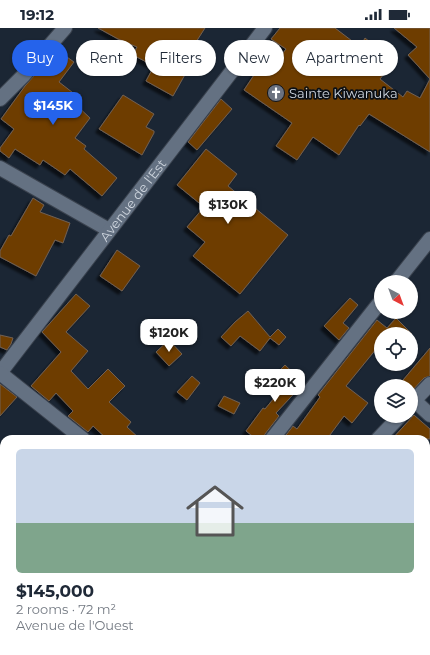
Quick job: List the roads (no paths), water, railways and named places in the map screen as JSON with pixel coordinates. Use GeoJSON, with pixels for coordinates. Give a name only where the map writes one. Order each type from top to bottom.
{"type":"FeatureCollection","features":[{"type":"Feature","properties":{"kind":"street"},"geometry":{"type":"LineString","coordinates":[[0,99],[24,75],[65,28]]}},
{"type":"Feature","properties":{"kind":"street","name":"Avenue de l'Est"},"geometry":{"type":"LineString","coordinates":[[0,373],[266,28]]}},
{"type":"Feature","properties":{"kind":"street"},"geometry":{"type":"LineString","coordinates":[[0,168],[110,230]]}},
{"type":"Feature","properties":{"kind":"street"},"geometry":{"type":"LineString","coordinates":[[402,275],[430,239]]}},
{"type":"Feature","properties":{"kind":"street"},"geometry":{"type":"LineString","coordinates":[[275,435],[374,310]]}},
{"type":"Feature","properties":{"kind":"street"},"geometry":{"type":"LineString","coordinates":[[0,373],[78,435]]}},
{"type":"Feature","properties":{"kind":"street"},"geometry":{"type":"LineString","coordinates":[[418,397],[430,384]]}},
{"type":"Feature","properties":{"kind":"street"},"geometry":{"type":"LineString","coordinates":[[418,406],[430,415]]}},
{"type":"Feature","properties":{"kind":"street"},"geometry":{"type":"LineString","coordinates":[[382,435],[393,423]]}},
{"type":"Feature","properties":{"kind":"place","name":"Sainte Kiwanuka"},"geometry":{"type":"Point","coordinates":[276,93]}}]}
